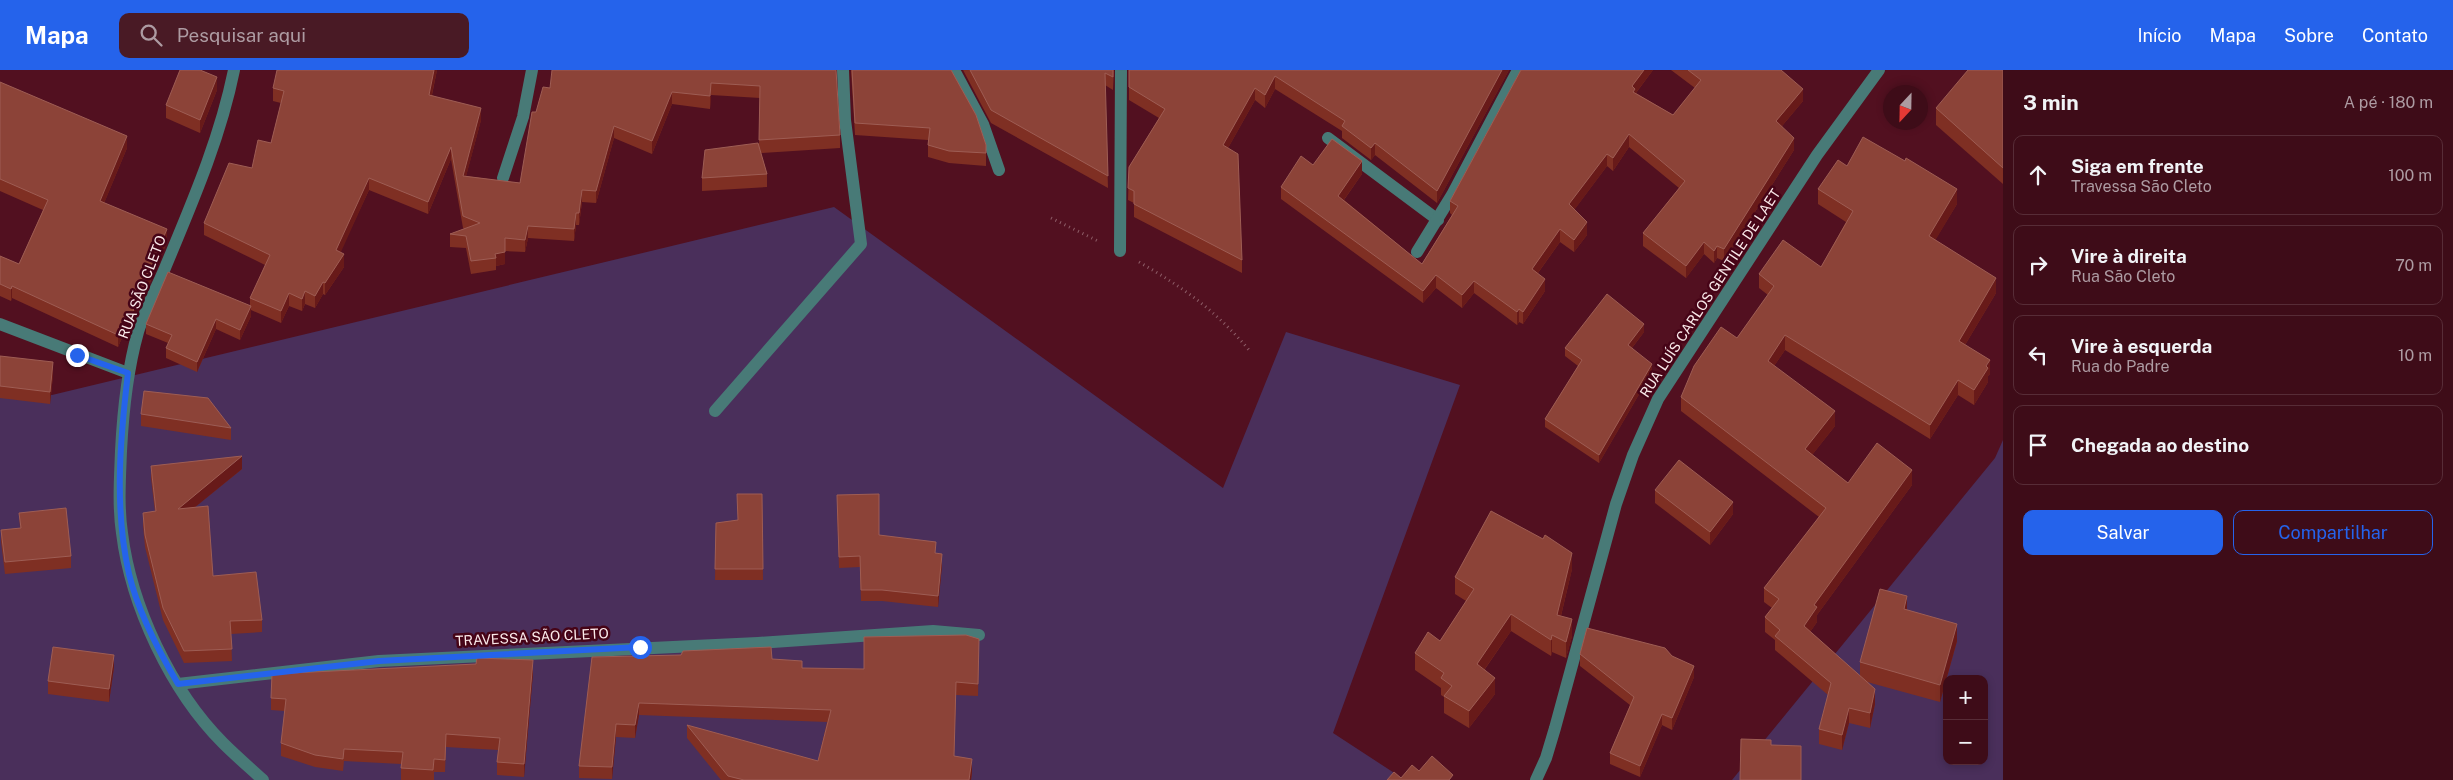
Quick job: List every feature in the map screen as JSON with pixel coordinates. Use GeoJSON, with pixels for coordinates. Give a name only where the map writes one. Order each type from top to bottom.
{"type":"FeatureCollection","features":[{"type":"Feature","properties":{"kind":"street","name":"RUA SÃO CLETO"},"geometry":{"type":"LineString","coordinates":[[234,70],[215,146],[139,332],[128,373],[123,414],[120,477],[122,532],[129,575],[141,610],[178,684],[200,716],[222,742],[263,780]]}},
{"type":"Feature","properties":{"kind":"street"},"geometry":{"type":"LineString","coordinates":[[503,178],[522,117],[532,70]]}},
{"type":"Feature","properties":{"kind":"street"},"geometry":{"type":"LineString","coordinates":[[715,411],[861,244],[845,120],[843,70]]}},
{"type":"Feature","properties":{"kind":"street"},"geometry":{"type":"LineString","coordinates":[[954,70],[983,124],[999,170]]}},
{"type":"Feature","properties":{"kind":"street"},"geometry":{"type":"LineString","coordinates":[[1120,251],[1121,70]]}},
{"type":"Feature","properties":{"kind":"street"},"geometry":{"type":"LineString","coordinates":[[1417,252],[1438,220],[1518,70]]}},
{"type":"Feature","properties":{"kind":"street","name":"RUA LUÍS CARLOS GENTILE DE LAET"},"geometry":{"type":"LineString","coordinates":[[1536,780],[1546,758],[1555,728],[1616,504],[1633,454],[1658,399],[1817,155],[1879,70]]}},
{"type":"Feature","properties":{"kind":"street"},"geometry":{"type":"LineString","coordinates":[[1328,138],[1438,220]]}},
{"type":"Feature","properties":{"kind":"street"},"geometry":{"type":"LineString","coordinates":[[0,324],[128,373]]}},
{"type":"Feature","properties":{"kind":"street","name":"TRAVESSA SÃO CLETO"},"geometry":{"type":"LineString","coordinates":[[178,684],[379,661],[758,643],[933,631],[979,636]]}},
{"type":"Feature","properties":{"kind":"path"},"geometry":{"type":"LineString","coordinates":[[1051,218],[1120,251],[1177,285],[1226,323],[1249,350]]}},
{"type":"Feature","properties":{"kind":"shaded area"},"geometry":{"type":"Polygon","coordinates":[[[834,207],[1223,488],[1286,332],[1460,385],[1333,733],[1405,780],[0,780],[0,380],[52,395],[834,207]]]}},
{"type":"Feature","properties":{"kind":"shaded area"},"geometry":{"type":"Polygon","coordinates":[[[2003,440],[2003,780],[1732,780],[1995,458],[2003,440]]]}},
{"type":"Feature","properties":{"kind":"building"},"geometry":{"type":"Polygon","coordinates":[[[180,70],[200,70],[217,77],[200,120],[166,105],[180,70]]]}},
{"type":"Feature","properties":{"kind":"building"},"geometry":{"type":"Polygon","coordinates":[[[277,70],[434,70],[429,95],[481,108],[463,176],[520,183],[532,112],[536,112],[543,87],[550,88],[552,70],[836,70],[840,135],[759,140],[760,86],[711,83],[710,96],[672,92],[652,141],[614,126],[596,191],[582,190],[579,213],[576,213],[574,229],[528,226],[525,240],[505,238],[505,252],[495,254],[496,258],[471,261],[466,236],[450,234],[480,223],[463,216],[451,147],[428,202],[369,178],[336,250],[344,254],[325,283],[323,282],[315,296],[305,291],[302,299],[289,293],[281,311],[250,298],[270,255],[204,223],[229,163],[252,168],[258,140],[271,143],[284,91],[273,88],[277,70]]]}},
{"type":"Feature","properties":{"kind":"building"},"geometry":{"type":"Polygon","coordinates":[[[852,70],[951,70],[976,115],[986,145],[986,153],[949,151],[928,145],[930,128],[855,123],[852,70]]]}},
{"type":"Feature","properties":{"kind":"building"},"geometry":{"type":"Polygon","coordinates":[[[970,70],[1113,70],[1113,77],[1105,73],[1108,176],[991,110],[970,70]]]}},
{"type":"Feature","properties":{"kind":"building"},"geometry":{"type":"Polygon","coordinates":[[[1129,70],[1502,70],[1437,191],[1375,143],[1371,148],[1342,126],[1345,121],[1275,76],[1265,95],[1255,88],[1223,145],[1238,154],[1242,260],[1134,204],[1134,191],[1128,188],[1129,167],[1165,109],[1129,87],[1129,70]]]}},
{"type":"Feature","properties":{"kind":"building"},"geometry":{"type":"Polygon","coordinates":[[[1521,70],[1644,70],[1632,86],[1635,89],[1633,92],[1673,115],[1701,80],[1688,70],[1781,70],[1803,89],[1776,121],[1794,138],[1724,249],[1717,246],[1714,251],[1704,242],[1686,266],[1643,233],[1685,181],[1629,134],[1613,158],[1607,154],[1569,204],[1587,222],[1574,240],[1560,229],[1532,269],[1545,279],[1523,312],[1519,309],[1517,312],[1474,281],[1462,295],[1436,275],[1423,291],[1281,187],[1301,156],[1313,165],[1332,139],[1362,161],[1338,196],[1422,264],[1458,206],[1450,201],[1521,70]]]}},
{"type":"Feature","properties":{"kind":"building"},"geometry":{"type":"Polygon","coordinates":[[[1968,70],[2003,70],[2003,168],[1936,108],[1968,70]]]}},
{"type":"Feature","properties":{"kind":"building"},"geometry":{"type":"Polygon","coordinates":[[[0,82],[127,136],[100,201],[167,229],[131,316],[127,314],[118,335],[12,286],[11,289],[0,284],[0,256],[19,264],[48,200],[0,179],[0,82]]]}},
{"type":"Feature","properties":{"kind":"building"},"geometry":{"type":"Polygon","coordinates":[[[1863,137],[1905,161],[1906,158],[1957,189],[1929,236],[1996,278],[1959,341],[1990,360],[1986,366],[1988,368],[1974,390],[1958,380],[1930,425],[1785,335],[1768,361],[1835,411],[1805,449],[1848,483],[1877,443],[1912,470],[1814,605],[1817,607],[1804,626],[1875,689],[1870,713],[1849,708],[1842,735],[1819,729],[1831,683],[1775,636],[1780,630],[1765,617],[1779,599],[1764,588],[1826,508],[1681,397],[1694,366],[1721,327],[1737,338],[1774,286],[1759,274],[1783,240],[1821,267],[1853,211],[1818,189],[1838,160],[1847,166],[1863,137]]]}},
{"type":"Feature","properties":{"kind":"building"},"geometry":{"type":"Polygon","coordinates":[[[758,143],[767,174],[702,178],[705,150],[758,143]]]}},
{"type":"Feature","properties":{"kind":"building"},"geometry":{"type":"Polygon","coordinates":[[[168,272],[251,306],[240,330],[216,319],[197,362],[166,348],[172,335],[146,324],[168,272]]]}},
{"type":"Feature","properties":{"kind":"building"},"geometry":{"type":"Polygon","coordinates":[[[1607,294],[1644,324],[1628,345],[1652,364],[1599,455],[1545,419],[1582,360],[1565,348],[1607,294]]]}},
{"type":"Feature","properties":{"kind":"building"},"geometry":{"type":"Polygon","coordinates":[[[0,356],[53,362],[50,392],[0,386],[0,356]]]}},
{"type":"Feature","properties":{"kind":"building"},"geometry":{"type":"Polygon","coordinates":[[[144,391],[208,398],[231,428],[141,414],[144,391]]]}},
{"type":"Feature","properties":{"kind":"building"},"geometry":{"type":"Polygon","coordinates":[[[242,456],[178,509],[208,506],[213,576],[256,572],[262,620],[230,621],[232,649],[184,651],[163,608],[145,535],[143,513],[156,511],[151,466],[242,456]]]}},
{"type":"Feature","properties":{"kind":"building"},"geometry":{"type":"Polygon","coordinates":[[[1679,460],[1733,502],[1710,532],[1655,490],[1679,460]]]}},
{"type":"Feature","properties":{"kind":"building"},"geometry":{"type":"Polygon","coordinates":[[[737,494],[762,494],[763,569],[715,569],[716,523],[738,520],[737,494]]]}},
{"type":"Feature","properties":{"kind":"building"},"geometry":{"type":"Polygon","coordinates":[[[879,494],[879,535],[936,542],[935,553],[942,554],[938,596],[882,590],[861,590],[860,556],[839,557],[837,495],[879,494]]]}},
{"type":"Feature","properties":{"kind":"building"},"geometry":{"type":"Polygon","coordinates":[[[66,508],[71,556],[5,562],[1,530],[21,528],[19,513],[66,508]]]}},
{"type":"Feature","properties":{"kind":"building"},"geometry":{"type":"Polygon","coordinates":[[[1491,511],[1543,539],[1545,535],[1572,553],[1557,615],[1572,619],[1566,642],[1552,635],[1551,640],[1511,614],[1477,664],[1495,678],[1469,711],[1444,696],[1452,686],[1441,678],[1444,673],[1415,653],[1428,632],[1440,641],[1474,589],[1455,577],[1491,511]]]}},
{"type":"Feature","properties":{"kind":"building"},"geometry":{"type":"Polygon","coordinates":[[[1880,589],[1907,596],[1904,609],[1957,624],[1940,685],[1860,662],[1880,589]]]}},
{"type":"Feature","properties":{"kind":"building"},"geometry":{"type":"Polygon","coordinates":[[[1587,628],[1665,648],[1672,656],[1694,666],[1672,718],[1662,714],[1640,766],[1610,753],[1634,697],[1580,654],[1587,628]]]}},
{"type":"Feature","properties":{"kind":"building"},"geometry":{"type":"Polygon","coordinates":[[[966,635],[979,639],[978,684],[956,682],[954,756],[972,759],[969,780],[744,780],[728,776],[687,725],[818,761],[831,710],[639,703],[635,725],[616,724],[612,767],[579,766],[592,657],[681,655],[683,651],[771,647],[772,659],[802,661],[802,668],[864,669],[864,637],[966,635]]]}},
{"type":"Feature","properties":{"kind":"building"},"geometry":{"type":"Polygon","coordinates":[[[53,647],[114,655],[109,689],[48,681],[53,647]]]}},
{"type":"Feature","properties":{"kind":"building"},"geometry":{"type":"Polygon","coordinates":[[[477,658],[533,660],[524,764],[497,762],[500,738],[446,734],[445,760],[434,759],[433,770],[401,768],[403,752],[344,749],[343,759],[315,755],[281,743],[286,699],[271,698],[272,674],[476,664],[477,658]]]}},
{"type":"Feature","properties":{"kind":"building"},"geometry":{"type":"Polygon","coordinates":[[[1741,739],[1771,740],[1771,745],[1801,746],[1801,780],[1740,780],[1741,739]]]}},
{"type":"Feature","properties":{"kind":"building"},"geometry":{"type":"Polygon","coordinates":[[[1432,756],[1453,775],[1449,780],[1387,780],[1394,772],[1401,778],[1412,765],[1419,771],[1432,756]]]}},
{"type":"Feature","properties":{"kind":"route"},"geometry":{"type":"LineString","coordinates":[[77,355],[128,373],[123,414],[120,486],[122,532],[129,575],[141,610],[165,662],[178,684],[379,661],[640,647]]}}]}
